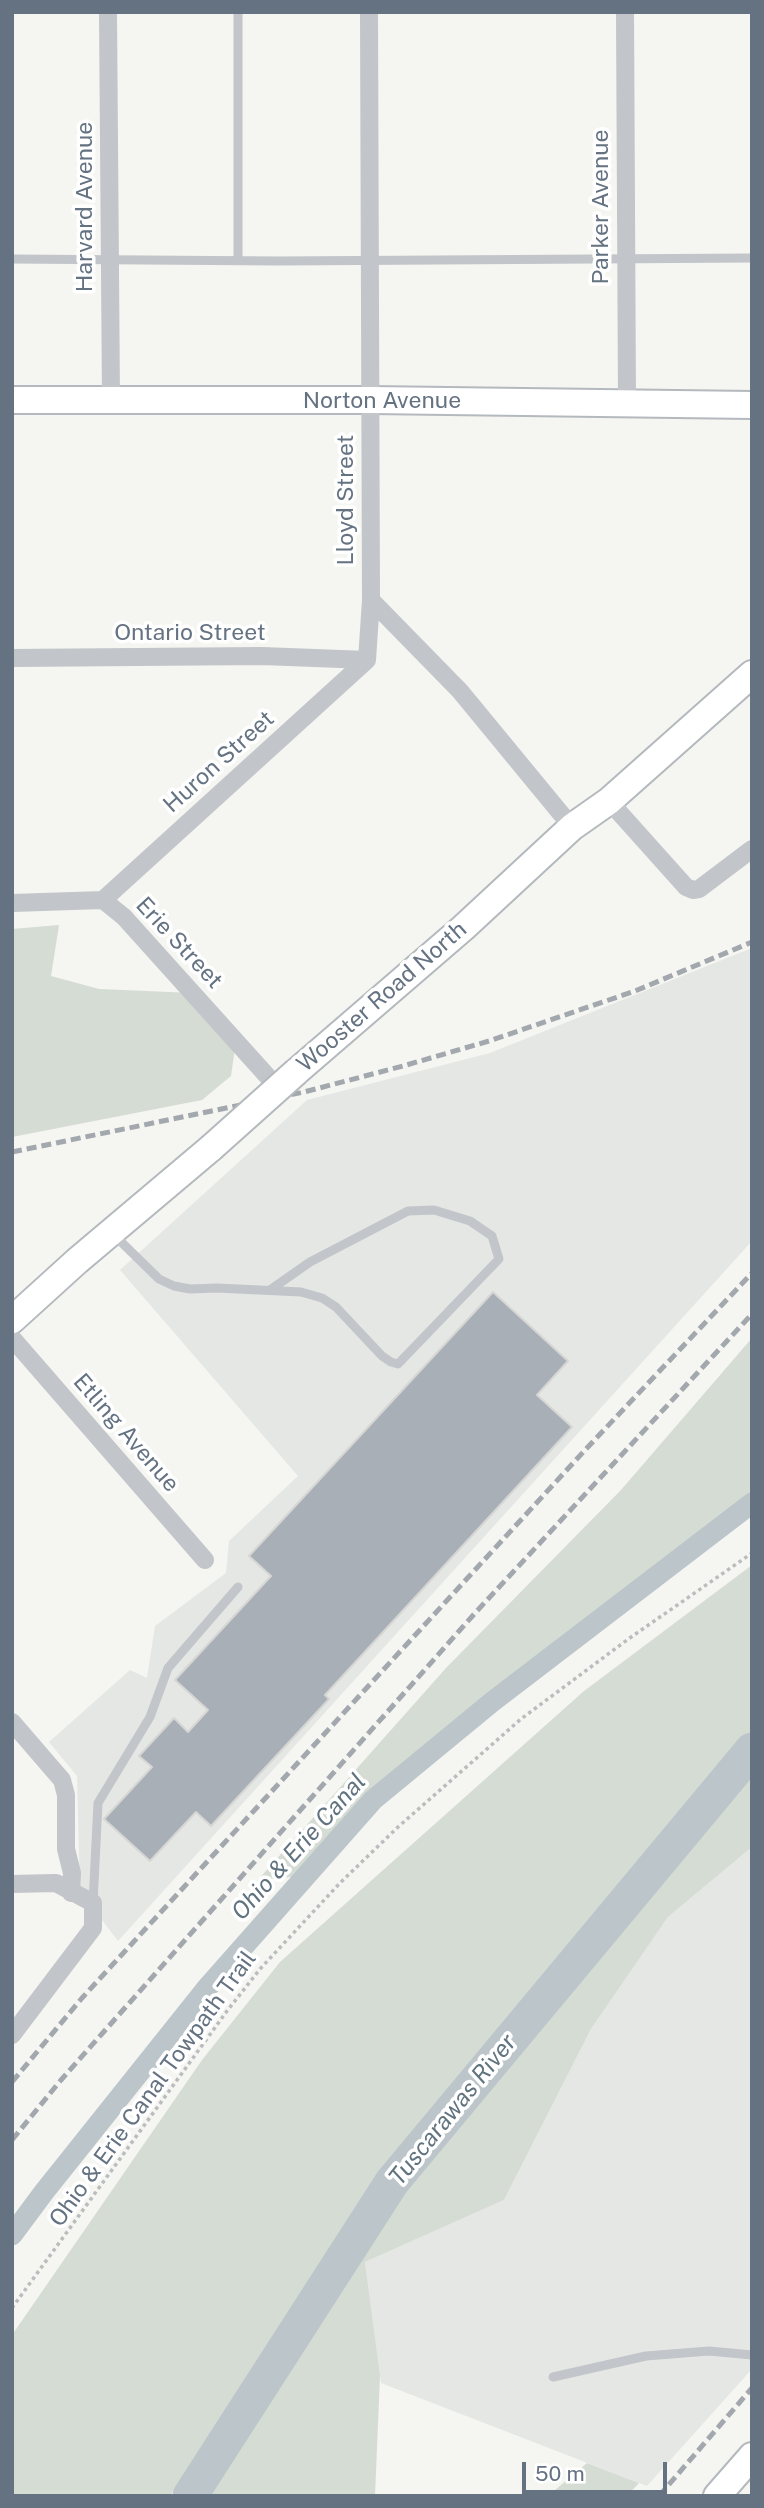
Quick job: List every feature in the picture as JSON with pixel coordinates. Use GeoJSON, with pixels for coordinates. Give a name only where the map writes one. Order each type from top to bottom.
{"type":"FeatureCollection","features":[{"type":"Feature","properties":{"kind":"main road","name":"Norton Avenue"},"geometry":{"type":"LineString","coordinates":[[12,401],[371,400],[752,405]]}},
{"type":"Feature","properties":{"kind":"main road","name":"Wooster Road North"},"geometry":{"type":"LineString","coordinates":[[12,1320],[211,1147],[281,1079],[463,928],[572,827],[608,801],[752,674]]}},
{"type":"Feature","properties":{"kind":"main road"},"geometry":{"type":"LineString","coordinates":[[717,2496],[752,2456]]}},
{"type":"Feature","properties":{"kind":"street","name":"Harvard Avenue"},"geometry":{"type":"LineString","coordinates":[[108,12],[111,401]]}},
{"type":"Feature","properties":{"kind":"street","name":"Lloyd Street"},"geometry":{"type":"LineString","coordinates":[[367,660],[371,400],[369,12]]}},
{"type":"Feature","properties":{"kind":"street","name":"Parker Avenue"},"geometry":{"type":"LineString","coordinates":[[625,12],[627,402]]}},
{"type":"Feature","properties":{"kind":"street"},"geometry":{"type":"LineString","coordinates":[[370,600],[460,691],[572,827]]}},
{"type":"Feature","properties":{"kind":"street","name":"Ontario Street"},"geometry":{"type":"LineString","coordinates":[[12,658],[262,656],[367,660]]}},
{"type":"Feature","properties":{"kind":"street","name":"Huron Street"},"geometry":{"type":"LineString","coordinates":[[103,900],[367,660]]}},
{"type":"Feature","properties":{"kind":"street"},"geometry":{"type":"LineString","coordinates":[[608,801],[686,887],[693,890],[699,889],[752,849]]}},
{"type":"Feature","properties":{"kind":"street","name":"Erie Street"},"geometry":{"type":"LineString","coordinates":[[12,902],[103,900],[124,917],[281,1079]]}},
{"type":"Feature","properties":{"kind":"street","name":"Etling Avenue"},"geometry":{"type":"LineString","coordinates":[[12,1338],[205,1560]]}},
{"type":"Feature","properties":{"kind":"street"},"geometry":{"type":"LineString","coordinates":[[12,1722],[62,1780],[66,1795],[66,1849],[72,1873],[71,1893]]}},
{"type":"Feature","properties":{"kind":"street"},"geometry":{"type":"LineString","coordinates":[[12,1884],[56,1883],[93,1903],[93,1928],[12,2035]]}},
{"type":"Feature","properties":{"kind":"lane"},"geometry":{"type":"LineString","coordinates":[[238,12],[238,260]]}},
{"type":"Feature","properties":{"kind":"lane"},"geometry":{"type":"LineString","coordinates":[[12,259],[752,258]]}},
{"type":"Feature","properties":{"kind":"lane"},"geometry":{"type":"LineString","coordinates":[[112,1233],[159,1279],[174,1286],[190,1289],[301,1292],[322,1298],[336,1307],[383,1356],[398,1364],[499,1259],[492,1236],[470,1222],[433,1210],[408,1211],[310,1262],[270,1290]]}},
{"type":"Feature","properties":{"kind":"lane"},"geometry":{"type":"LineString","coordinates":[[93,1903],[98,1803],[150,1717],[167,1668],[238,1587]]}},
{"type":"Feature","properties":{"kind":"lane"},"geometry":{"type":"LineString","coordinates":[[553,2376],[646,2356],[709,2351],[752,2355]]}},
{"type":"Feature","properties":{"kind":"path","name":"Ohio & Erie Canal Towpath Trail"},"geometry":{"type":"LineString","coordinates":[[12,2308],[227,2011],[260,1969],[340,1883],[398,1826],[521,1719],[752,1553]]}},
{"type":"Feature","properties":{"kind":"shaded area"},"geometry":{"type":"Polygon","coordinates":[[[59,925],[51,976],[99,989],[193,993],[236,1041],[231,1076],[202,1100],[12,1137],[12,929],[59,925]]]}},
{"type":"Feature","properties":{"kind":"shaded area"},"geometry":{"type":"Polygon","coordinates":[[[752,948],[752,1241],[118,1941],[80,1891],[77,1776],[49,1742],[130,1670],[147,1678],[155,1626],[226,1573],[229,1541],[298,1476],[120,1270],[307,1100],[490,1053],[752,948]]]}},
{"type":"Feature","properties":{"kind":"shaded area"},"geometry":{"type":"Polygon","coordinates":[[[752,1338],[752,1498],[373,1800],[307,1875],[257,1881],[446,1668],[621,1490],[752,1338]]]}},
{"type":"Feature","properties":{"kind":"shaded area"},"geometry":{"type":"Polygon","coordinates":[[[752,1565],[752,1847],[668,1917],[591,2029],[504,2200],[365,2262],[380,2375],[375,2496],[206,2496],[255,2422],[346,2271],[303,2290],[170,2496],[12,2496],[12,2335],[202,2060],[280,1962],[584,1691],[752,1565]]]}},
{"type":"Feature","properties":{"kind":"shaded area"},"geometry":{"type":"Polygon","coordinates":[[[752,1847],[752,2369],[647,2486],[381,2383],[365,2262],[504,2200],[591,2029],[668,1917],[752,1847]]]}},
{"type":"Feature","properties":{"kind":"shaded area"},"geometry":{"type":"Polygon","coordinates":[[[587,2463],[639,2483],[627,2496],[548,2496],[587,2463]]]}},
{"type":"Feature","properties":{"kind":"building"},"geometry":{"type":"Polygon","coordinates":[[[493,1292],[568,1361],[537,1395],[572,1427],[325,1695],[329,1699],[211,1826],[196,1812],[150,1861],[104,1819],[152,1767],[139,1756],[174,1718],[188,1732],[208,1710],[175,1680],[271,1576],[249,1556],[493,1292]]]}},
{"type":"Feature","properties":{"kind":"waterway","name":"Ohio & Erie Canal"},"geometry":{"type":"LineString","coordinates":[[12,2235],[206,1989],[373,1800],[492,1702],[752,1503]]}},
{"type":"Feature","properties":{"kind":"waterway","name":"Tuscarawas River"},"geometry":{"type":"LineString","coordinates":[[190,2496],[392,2182],[752,1750]]}},
{"type":"Feature","properties":{"kind":"railway"},"geometry":{"type":"LineString","coordinates":[[12,1152],[304,1092],[403,1066],[489,1041],[635,991],[752,942]]}},
{"type":"Feature","properties":{"kind":"railway"},"geometry":{"type":"LineString","coordinates":[[12,2082],[82,1998],[586,1449],[752,1273]]}},
{"type":"Feature","properties":{"kind":"railway"},"geometry":{"type":"LineString","coordinates":[[12,2140],[61,2080],[476,1612],[752,1314]]}},
{"type":"Feature","properties":{"kind":"railway"},"geometry":{"type":"LineString","coordinates":[[659,2496],[752,2388]]}}]}
